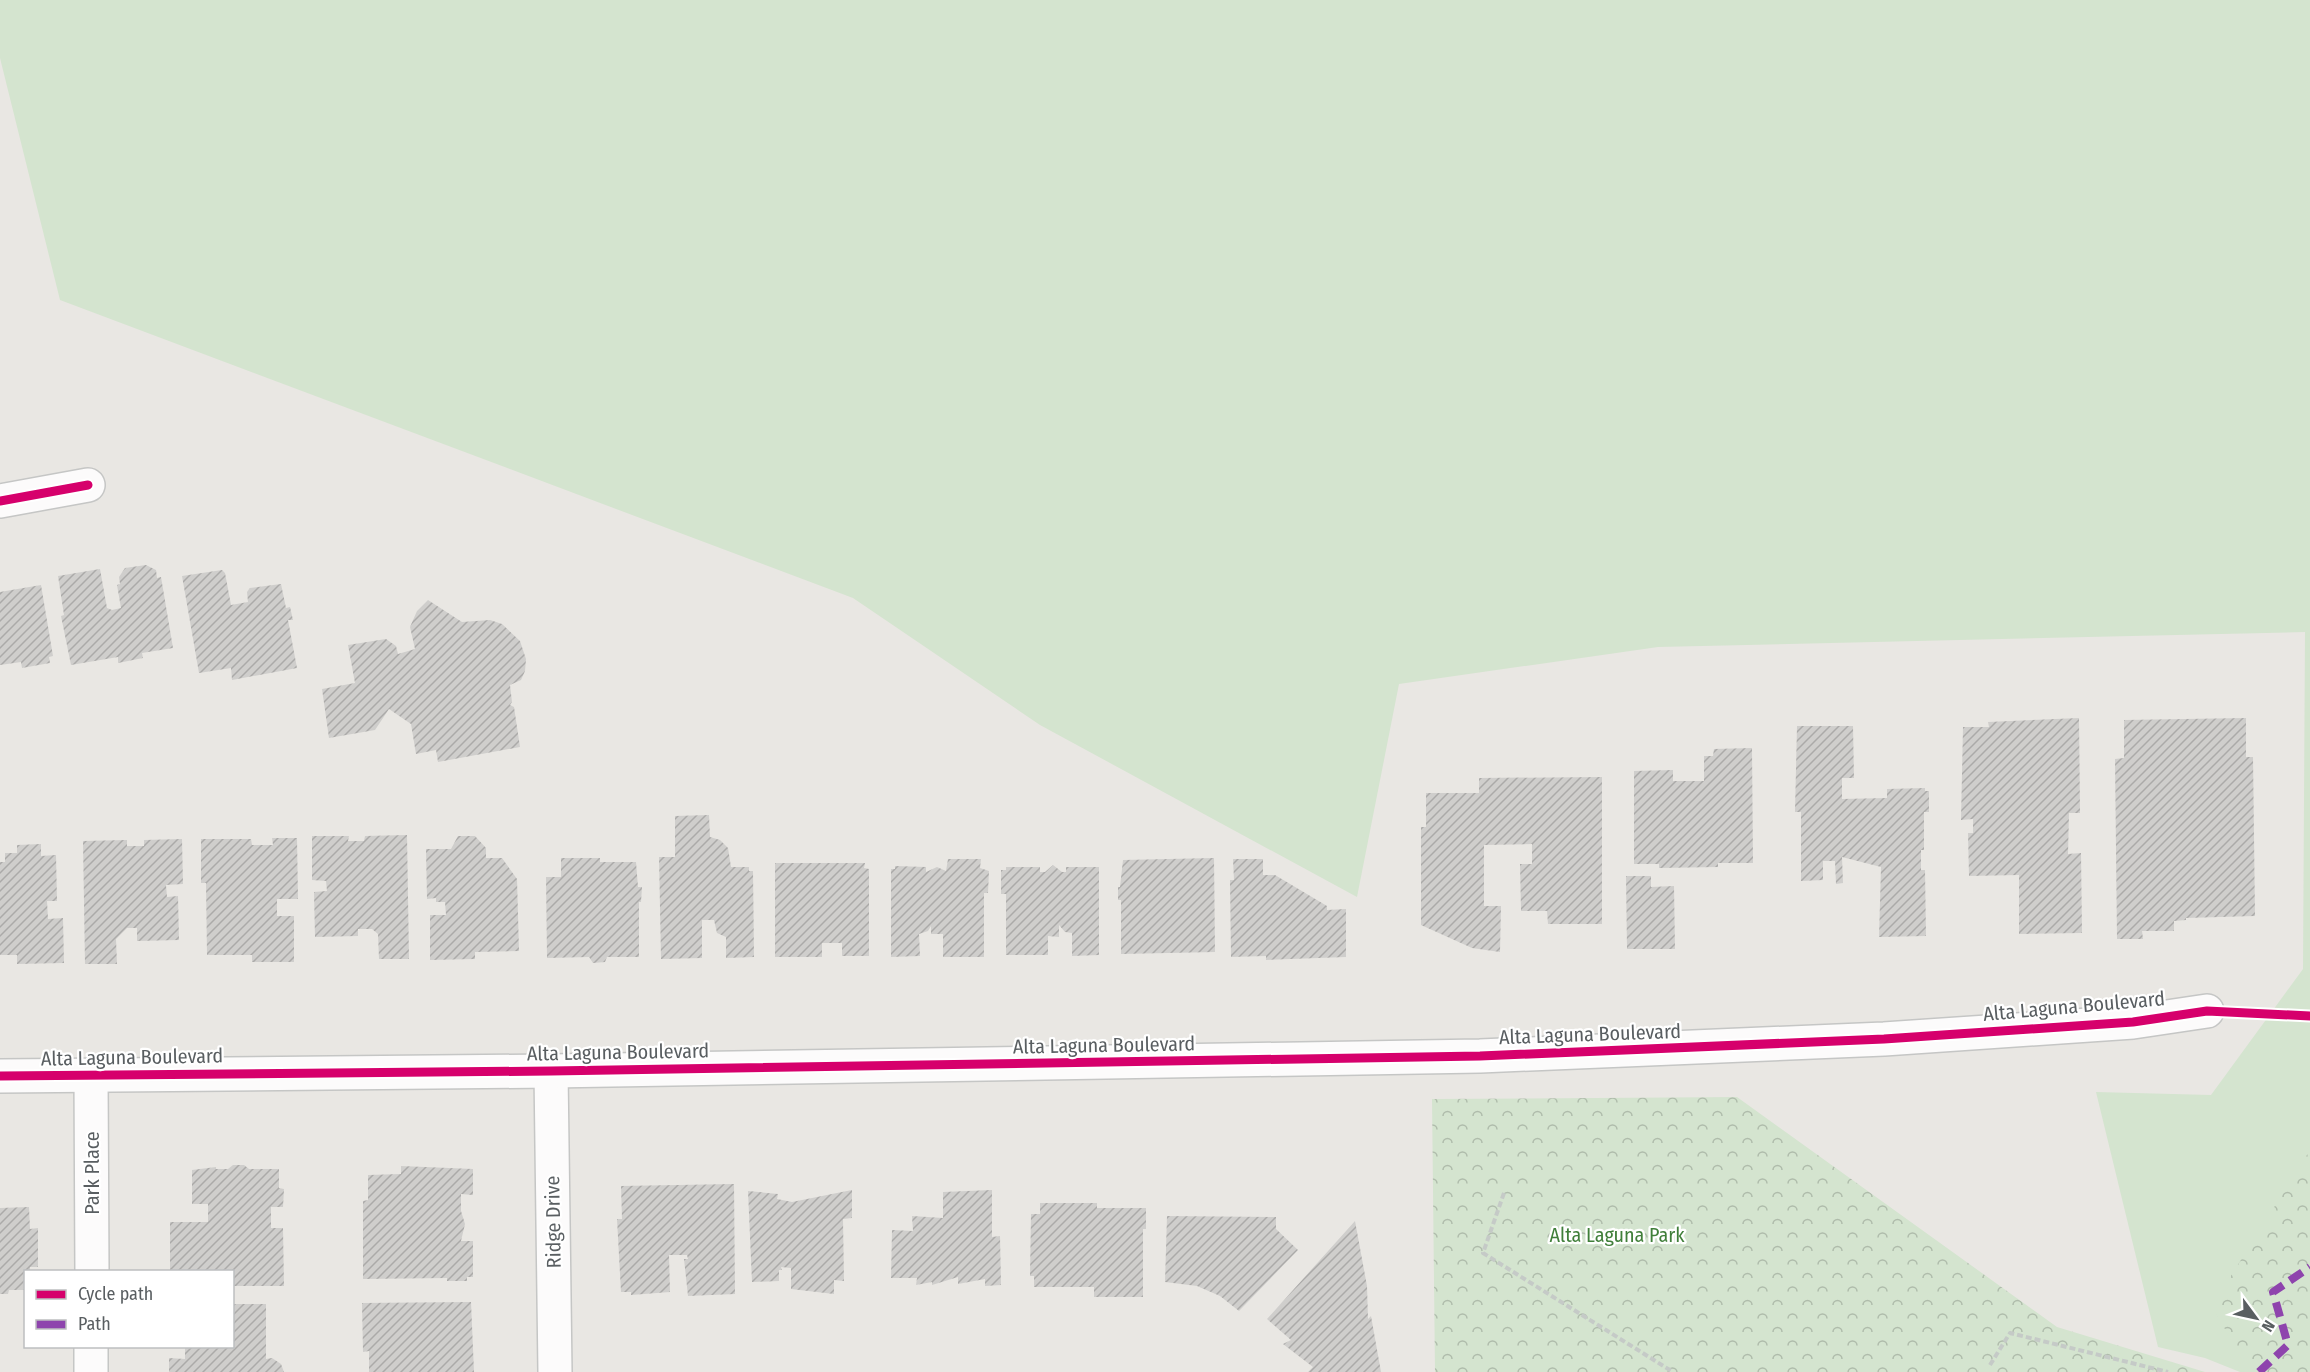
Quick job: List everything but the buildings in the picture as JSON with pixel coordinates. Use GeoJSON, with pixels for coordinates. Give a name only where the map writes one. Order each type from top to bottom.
{"type":"FeatureCollection","features":[{"type":"Feature","properties":{"kind":"street"},"geometry":{"type":"LineString","coordinates":[[0,501],[88,485]]}},
{"type":"Feature","properties":{"kind":"street","name":"Alta Laguna Boulevard"},"geometry":{"type":"LineString","coordinates":[[0,1076],[551,1071],[1267,1060],[1664,1049],[1884,1040],[2133,1022],[2207,1011]]}},
{"type":"Feature","properties":{"kind":"street","name":"Ridge Drive"},"geometry":{"type":"LineString","coordinates":[[551,1071],[555,1372]]}},
{"type":"Feature","properties":{"kind":"street","name":"Park Place"},"geometry":{"type":"LineString","coordinates":[[91,1075],[92,1270]]}},
{"type":"Feature","properties":{"kind":"street"},"geometry":{"type":"LineString","coordinates":[[91,1348],[91,1372]]}},
{"type":"Feature","properties":{"kind":"path"},"geometry":{"type":"LineString","coordinates":[[1504,1193],[1483,1253],[1673,1372]]}},
{"type":"Feature","properties":{"kind":"path"},"geometry":{"type":"LineString","coordinates":[[1990,1365],[2010,1333],[2168,1372]]}},
{"type":"Feature","properties":{"kind":"green space"},"geometry":{"type":"Polygon","coordinates":[[[0,0],[2310,0],[2310,1372],[2240,1372],[2205,1358],[2158,1347],[2096,1092],[2211,1095],[2303,969],[2305,632],[1658,647],[1399,684],[1357,897],[1040,725],[853,598],[60,300],[0,58],[0,0]]]}},
{"type":"Feature","properties":{"kind":"green space","name":"Alta Laguna Park"},"geometry":{"type":"Polygon","coordinates":[[[1737,1097],[2057,1327],[2205,1372],[1435,1372],[1432,1099],[1737,1097]]]}},
{"type":"Feature","properties":{"kind":"green space"},"geometry":{"type":"Polygon","coordinates":[[[2310,1150],[2310,1372],[2249,1372],[2212,1306],[2310,1150]]]}},
{"type":"Feature","properties":{"kind":"marked path"},"geometry":{"type":"LineString","coordinates":[[2259,1372],[2288,1345],[2273,1292],[2310,1267]]}},
{"type":"Feature","properties":{"kind":"cycle path"},"geometry":{"type":"LineString","coordinates":[[0,501],[88,485]]}},
{"type":"Feature","properties":{"kind":"cycle path"},"geometry":{"type":"LineString","coordinates":[[0,1076],[551,1071],[1480,1056],[1884,1039],[2133,1022],[2207,1011],[2310,1016]]}}]}
